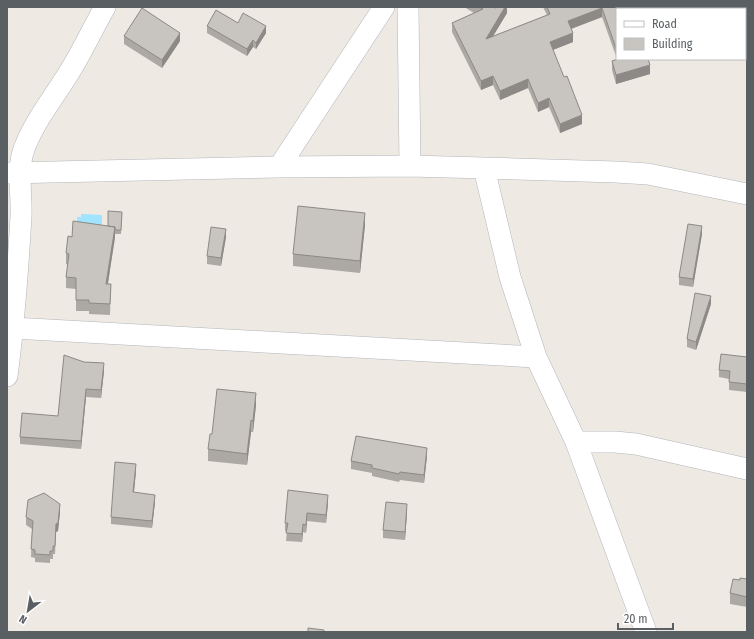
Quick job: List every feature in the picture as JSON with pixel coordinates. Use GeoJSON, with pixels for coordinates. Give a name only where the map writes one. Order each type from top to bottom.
{"type":"FeatureCollection","features":[{"type":"Feature","properties":{"kind":"street"},"geometry":{"type":"LineString","coordinates":[[7,376],[13,328],[21,206],[14,173],[29,138],[70,70],[105,7]]}},
{"type":"Feature","properties":{"kind":"street"},"geometry":{"type":"LineString","coordinates":[[280,167],[384,7]]}},
{"type":"Feature","properties":{"kind":"street"},"geometry":{"type":"LineString","coordinates":[[408,7],[410,166]]}},
{"type":"Feature","properties":{"kind":"street"},"geometry":{"type":"LineString","coordinates":[[14,173],[280,167],[410,166],[484,168],[648,174],[747,194]]}},
{"type":"Feature","properties":{"kind":"street"},"geometry":{"type":"LineString","coordinates":[[484,168],[510,277],[536,357],[576,442],[646,632]]}},
{"type":"Feature","properties":{"kind":"street"},"geometry":{"type":"LineString","coordinates":[[13,328],[536,357]]}},
{"type":"Feature","properties":{"kind":"street"},"geometry":{"type":"LineString","coordinates":[[576,442],[615,442],[636,444],[747,469]]}},
{"type":"Feature","properties":{"kind":"water"},"geometry":{"type":"Polygon","coordinates":[[[81,214],[102,215],[102,228],[77,223],[77,217],[81,217],[81,214]]]}},
{"type":"Feature","properties":{"kind":"building"},"geometry":{"type":"Polygon","coordinates":[[[479,7],[505,7],[486,39],[550,14],[547,7],[630,8],[616,8],[616,48],[602,8],[568,21],[573,33],[550,42],[564,77],[567,76],[582,115],[560,124],[549,98],[538,103],[528,79],[500,91],[493,76],[481,81],[452,23],[483,9],[479,7]]]}},
{"type":"Feature","properties":{"kind":"building"},"geometry":{"type":"Polygon","coordinates":[[[640,7],[664,7],[664,8],[640,7]]]}},
{"type":"Feature","properties":{"kind":"building"},"geometry":{"type":"Polygon","coordinates":[[[142,8],[180,33],[162,60],[124,36],[142,8]]]}},
{"type":"Feature","properties":{"kind":"building"},"geometry":{"type":"Polygon","coordinates":[[[216,10],[238,23],[243,13],[266,26],[256,43],[253,40],[247,49],[207,26],[216,10]]]}},
{"type":"Feature","properties":{"kind":"building"},"geometry":{"type":"Polygon","coordinates":[[[616,60],[648,60],[650,65],[616,75],[612,61],[616,60]]]}},
{"type":"Feature","properties":{"kind":"building"},"geometry":{"type":"Polygon","coordinates":[[[298,206],[365,213],[360,261],[293,254],[298,206]]]}},
{"type":"Feature","properties":{"kind":"building"},"geometry":{"type":"Polygon","coordinates":[[[108,211],[122,212],[121,230],[115,230],[115,227],[108,226],[108,211]]]}},
{"type":"Feature","properties":{"kind":"building"},"geometry":{"type":"Polygon","coordinates":[[[73,221],[115,227],[106,284],[111,284],[110,304],[89,303],[89,300],[76,300],[76,278],[66,277],[69,254],[66,253],[68,236],[72,237],[73,221]]]}},
{"type":"Feature","properties":{"kind":"building"},"geometry":{"type":"Polygon","coordinates":[[[688,224],[702,226],[693,279],[679,277],[688,224]]]}},
{"type":"Feature","properties":{"kind":"building"},"geometry":{"type":"Polygon","coordinates":[[[211,227],[226,229],[221,258],[207,256],[211,227]]]}},
{"type":"Feature","properties":{"kind":"building"},"geometry":{"type":"Polygon","coordinates":[[[695,293],[711,296],[696,342],[687,339],[695,293]]]}},
{"type":"Feature","properties":{"kind":"building"},"geometry":{"type":"Polygon","coordinates":[[[721,354],[747,357],[747,384],[729,382],[730,371],[719,370],[721,354]]]}},
{"type":"Feature","properties":{"kind":"building"},"geometry":{"type":"Polygon","coordinates":[[[64,355],[84,362],[104,363],[101,390],[86,389],[81,441],[20,437],[22,413],[58,416],[64,355]]]}},
{"type":"Feature","properties":{"kind":"building"},"geometry":{"type":"Polygon","coordinates":[[[217,389],[256,393],[247,454],[208,449],[210,434],[212,434],[217,389]]]}},
{"type":"Feature","properties":{"kind":"building"},"geometry":{"type":"Polygon","coordinates":[[[356,436],[427,448],[424,475],[400,472],[399,474],[372,468],[372,465],[351,461],[356,436]]]}},
{"type":"Feature","properties":{"kind":"building"},"geometry":{"type":"Polygon","coordinates":[[[115,462],[136,464],[133,492],[155,495],[152,521],[111,517],[115,462]]]}},
{"type":"Feature","properties":{"kind":"building"},"geometry":{"type":"Polygon","coordinates":[[[288,490],[328,495],[326,515],[307,513],[306,525],[303,524],[302,534],[286,533],[288,523],[285,523],[288,490]]]}},
{"type":"Feature","properties":{"kind":"building"},"geometry":{"type":"Polygon","coordinates":[[[44,493],[60,504],[58,523],[56,524],[55,546],[53,546],[53,551],[50,551],[50,555],[35,554],[35,550],[31,549],[33,521],[26,517],[28,500],[44,493]]]}},
{"type":"Feature","properties":{"kind":"building"},"geometry":{"type":"Polygon","coordinates":[[[386,502],[407,504],[405,532],[383,530],[386,502]]]}},
{"type":"Feature","properties":{"kind":"building"},"geometry":{"type":"Polygon","coordinates":[[[740,578],[747,579],[747,597],[730,593],[733,579],[740,580],[740,578]]]}},
{"type":"Feature","properties":{"kind":"building"},"geometry":{"type":"Polygon","coordinates":[[[308,628],[324,630],[324,632],[308,632],[308,628]]]}}]}
